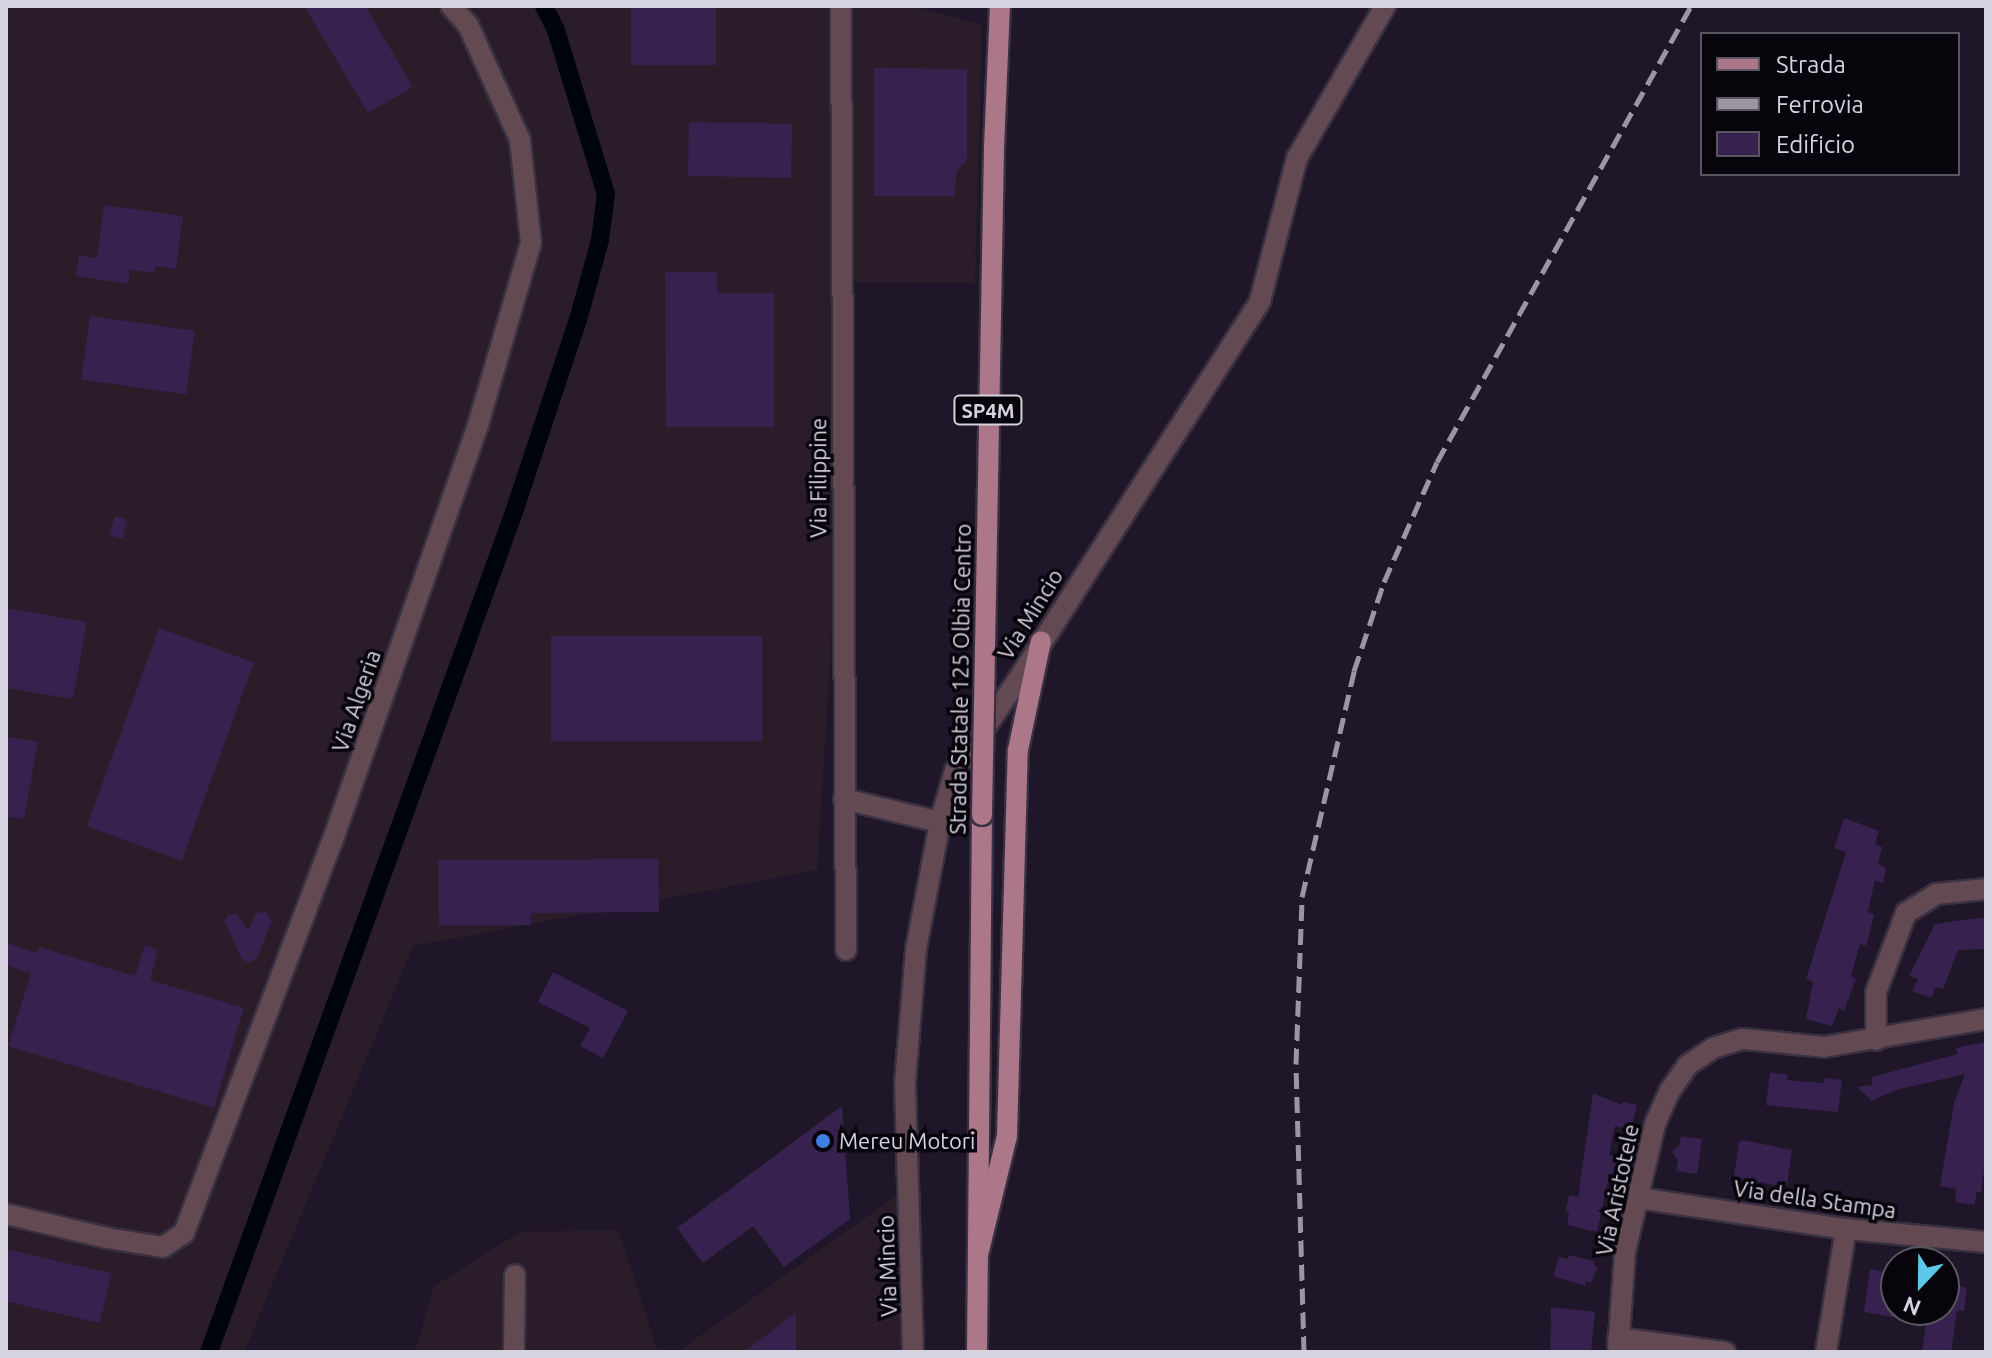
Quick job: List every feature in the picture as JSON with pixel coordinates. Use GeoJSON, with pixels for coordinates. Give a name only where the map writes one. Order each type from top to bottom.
{"type":"FeatureCollection","features":[{"type":"Feature","properties":{"kind":"main road","name":"Strada Statale 125 Olbia Centro"},"geometry":{"type":"LineString","coordinates":[[977,1352],[982,815],[993,178],[1000,6]]}},
{"type":"Feature","properties":{"kind":"main road"},"geometry":{"type":"LineString","coordinates":[[978,1255],[1007,1136],[1018,750],[1041,641]]}},
{"type":"Feature","properties":{"kind":"street","name":"Via Algeria"},"geometry":{"type":"LineString","coordinates":[[6,1214],[107,1238],[163,1247],[184,1233],[332,842],[478,425],[531,243],[520,140],[468,25],[451,6]]}},
{"type":"Feature","properties":{"kind":"street","name":"Via Filippine"},"geometry":{"type":"LineString","coordinates":[[841,6],[846,950]]}},
{"type":"Feature","properties":{"kind":"street","name":"Via Mincio"},"geometry":{"type":"LineString","coordinates":[[913,1352],[905,1083],[916,949],[940,822],[955,771],[1260,301],[1297,158],[1385,6]]}},
{"type":"Feature","properties":{"kind":"street"},"geometry":{"type":"LineString","coordinates":[[844,799],[940,822]]}},
{"type":"Feature","properties":{"kind":"street"},"geometry":{"type":"LineString","coordinates":[[1876,1040],[1876,992],[1906,913],[1936,894],[1986,889]]}},
{"type":"Feature","properties":{"kind":"street","name":"Via Aristotele"},"geometry":{"type":"LineString","coordinates":[[1618,1345],[1625,1252],[1655,1124],[1669,1092],[1688,1065],[1713,1048],[1743,1039],[1824,1047],[1986,1019]]}},
{"type":"Feature","properties":{"kind":"street","name":"Via della Stampa"},"geometry":{"type":"LineString","coordinates":[[1638,1198],[1846,1229],[1986,1242]]}},
{"type":"Feature","properties":{"kind":"street"},"geometry":{"type":"LineString","coordinates":[[1826,1352],[1846,1229]]}},
{"type":"Feature","properties":{"kind":"street"},"geometry":{"type":"LineString","coordinates":[[514,1352],[515,1275]]}},
{"type":"Feature","properties":{"kind":"street"},"geometry":{"type":"LineString","coordinates":[[1618,1345],[1725,1352]]}},
{"type":"Feature","properties":{"kind":"shaded area"},"geometry":{"type":"Polygon","coordinates":[[[6,6],[913,6],[982,25],[975,283],[854,282],[817,870],[413,946],[244,1352],[6,1352],[6,6]]]}},
{"type":"Feature","properties":{"kind":"shaded area"},"geometry":{"type":"Polygon","coordinates":[[[913,1184],[909,1352],[677,1352],[913,1184]]]}},
{"type":"Feature","properties":{"kind":"shaded area"},"geometry":{"type":"Polygon","coordinates":[[[618,1230],[658,1352],[415,1352],[434,1286],[520,1232],[618,1230]]]}},
{"type":"Feature","properties":{"kind":"building"},"geometry":{"type":"Polygon","coordinates":[[[304,6],[365,6],[413,87],[368,113],[304,6]]]}},
{"type":"Feature","properties":{"kind":"building"},"geometry":{"type":"Polygon","coordinates":[[[631,6],[716,6],[716,65],[631,65],[631,6]]]}},
{"type":"Feature","properties":{"kind":"building"},"geometry":{"type":"Polygon","coordinates":[[[874,68],[967,69],[967,159],[956,173],[955,196],[874,196],[874,68]]]}},
{"type":"Feature","properties":{"kind":"building"},"geometry":{"type":"Polygon","coordinates":[[[689,122],[792,124],[791,178],[688,176],[689,122]]]}},
{"type":"Feature","properties":{"kind":"building"},"geometry":{"type":"Polygon","coordinates":[[[104,205],[183,216],[176,269],[156,266],[155,273],[130,270],[128,284],[76,276],[79,255],[97,258],[104,205]]]}},
{"type":"Feature","properties":{"kind":"building"},"geometry":{"type":"Polygon","coordinates":[[[665,272],[717,272],[718,293],[774,293],[774,427],[666,427],[665,272]]]}},
{"type":"Feature","properties":{"kind":"building"},"geometry":{"type":"Polygon","coordinates":[[[90,316],[195,331],[186,394],[81,379],[90,316]]]}},
{"type":"Feature","properties":{"kind":"building"},"geometry":{"type":"Polygon","coordinates":[[[115,516],[127,520],[123,539],[109,535],[115,516]]]}},
{"type":"Feature","properties":{"kind":"building"},"geometry":{"type":"Polygon","coordinates":[[[6,608],[87,622],[73,699],[6,688],[6,608]]]}},
{"type":"Feature","properties":{"kind":"building"},"geometry":{"type":"Polygon","coordinates":[[[159,628],[254,663],[182,861],[87,826],[159,628]]]}},
{"type":"Feature","properties":{"kind":"building"},"geometry":{"type":"Polygon","coordinates":[[[551,636],[762,636],[762,741],[551,741],[551,636]]]}},
{"type":"Feature","properties":{"kind":"building"},"geometry":{"type":"Polygon","coordinates":[[[6,736],[38,742],[24,819],[6,816],[6,736]]]}},
{"type":"Feature","properties":{"kind":"building"},"geometry":{"type":"Polygon","coordinates":[[[1844,818],[1879,831],[1875,844],[1882,847],[1878,864],[1886,868],[1883,883],[1875,880],[1868,912],[1874,915],[1866,946],[1860,944],[1851,976],[1856,979],[1844,1011],[1839,1008],[1832,1026],[1806,1019],[1813,982],[1806,979],[1846,852],[1834,848],[1844,818]]]}},
{"type":"Feature","properties":{"kind":"building"},"geometry":{"type":"Polygon","coordinates":[[[658,859],[659,912],[531,913],[531,925],[439,925],[438,860],[658,859]]]}},
{"type":"Feature","properties":{"kind":"building"},"geometry":{"type":"Polygon","coordinates":[[[266,912],[272,921],[257,958],[249,963],[242,959],[224,921],[228,915],[237,914],[248,931],[256,913],[266,912]]]}},
{"type":"Feature","properties":{"kind":"building"},"geometry":{"type":"Polygon","coordinates":[[[1986,917],[1984,949],[1958,950],[1943,989],[1936,987],[1931,998],[1912,991],[1918,979],[1909,976],[1935,924],[1986,917]]]}},
{"type":"Feature","properties":{"kind":"building"},"geometry":{"type":"Polygon","coordinates":[[[6,943],[37,953],[39,947],[135,976],[145,945],[158,950],[150,980],[244,1008],[214,1108],[8,1046],[31,973],[6,965],[6,943]]]}},
{"type":"Feature","properties":{"kind":"building"},"geometry":{"type":"Polygon","coordinates":[[[553,972],[628,1011],[603,1058],[580,1046],[590,1028],[538,1002],[553,972]]]}},
{"type":"Feature","properties":{"kind":"building"},"geometry":{"type":"Polygon","coordinates":[[[1986,1042],[1986,1155],[1981,1192],[1977,1192],[1974,1205],[1955,1202],[1956,1189],[1940,1186],[1954,1103],[1965,1074],[1896,1090],[1872,1101],[1857,1087],[1872,1085],[1872,1077],[1958,1054],[1956,1048],[1986,1042]]]}},
{"type":"Feature","properties":{"kind":"building"},"geometry":{"type":"Polygon","coordinates":[[[1770,1073],[1787,1074],[1787,1080],[1824,1083],[1824,1078],[1842,1080],[1838,1112],[1766,1105],[1770,1073]]]}},
{"type":"Feature","properties":{"kind":"building"},"geometry":{"type":"Polygon","coordinates":[[[1593,1093],[1622,1105],[1623,1102],[1637,1105],[1631,1130],[1615,1126],[1609,1155],[1622,1157],[1617,1179],[1609,1177],[1597,1232],[1567,1225],[1569,1214],[1566,1210],[1569,1195],[1578,1197],[1593,1093]]]}},
{"type":"Feature","properties":{"kind":"building"},"geometry":{"type":"Polygon","coordinates":[[[842,1106],[850,1219],[784,1267],[753,1226],[703,1263],[677,1228],[842,1106]]]}},
{"type":"Feature","properties":{"kind":"building"},"geometry":{"type":"Polygon","coordinates":[[[1681,1136],[1702,1139],[1697,1174],[1676,1171],[1678,1160],[1672,1152],[1679,1146],[1681,1136]]]}},
{"type":"Feature","properties":{"kind":"building"},"geometry":{"type":"Polygon","coordinates":[[[1743,1140],[1792,1150],[1787,1185],[1734,1177],[1739,1142],[1743,1140]]]}},
{"type":"Feature","properties":{"kind":"building"},"geometry":{"type":"Polygon","coordinates":[[[6,1249],[111,1273],[100,1323],[6,1301],[6,1249]]]}},
{"type":"Feature","properties":{"kind":"building"},"geometry":{"type":"Polygon","coordinates":[[[1568,1255],[1594,1261],[1598,1267],[1591,1283],[1586,1281],[1585,1286],[1553,1276],[1559,1257],[1568,1259],[1568,1255]]]}},
{"type":"Feature","properties":{"kind":"building"},"geometry":{"type":"Polygon","coordinates":[[[1870,1269],[1880,1271],[1880,1315],[1864,1312],[1870,1269]]]}},
{"type":"Feature","properties":{"kind":"building"},"geometry":{"type":"Polygon","coordinates":[[[1960,1287],[1967,1288],[1964,1311],[1960,1311],[1960,1287]]]}},
{"type":"Feature","properties":{"kind":"building"},"geometry":{"type":"Polygon","coordinates":[[[1551,1307],[1595,1312],[1591,1352],[1550,1352],[1551,1307]]]}},
{"type":"Feature","properties":{"kind":"building"},"geometry":{"type":"Polygon","coordinates":[[[796,1312],[796,1352],[744,1352],[796,1312]]]}},
{"type":"Feature","properties":{"kind":"building"},"geometry":{"type":"Polygon","coordinates":[[[1926,1326],[1955,1326],[1951,1352],[1922,1352],[1926,1326]]]}},
{"type":"Feature","properties":{"kind":"waterway"},"geometry":{"type":"LineString","coordinates":[[209,1352],[513,515],[578,320],[600,240],[606,194],[556,30],[544,6]]}},
{"type":"Feature","properties":{"kind":"railway"},"geometry":{"type":"LineString","coordinates":[[1304,1352],[1296,1064],[1302,897],[1354,671],[1384,582],[1437,462],[1691,6]]}},
{"type":"Feature","properties":{"kind":"place","name":"Mereu Motori"},"geometry":{"type":"Point","coordinates":[823,1141]}}]}
